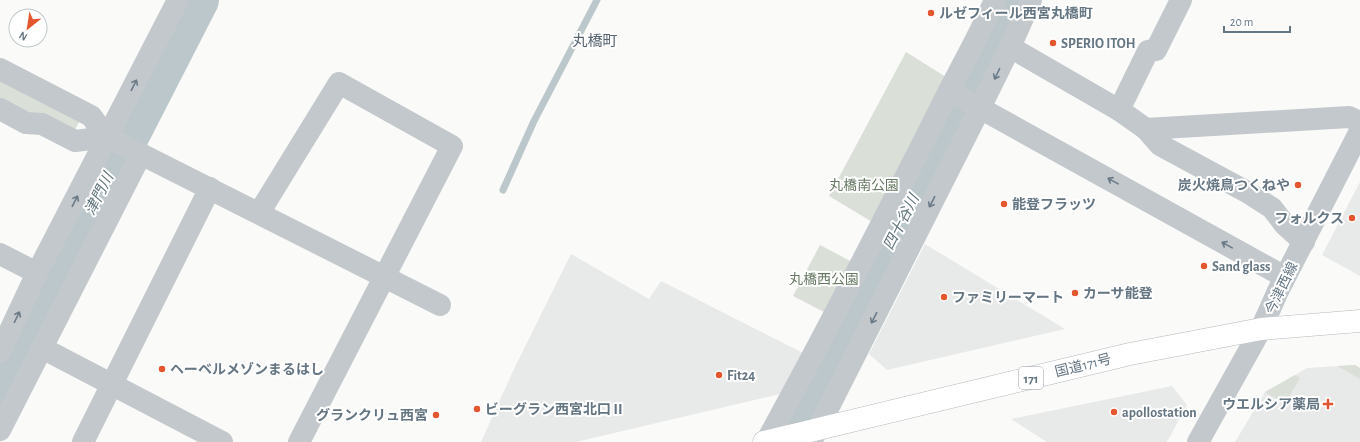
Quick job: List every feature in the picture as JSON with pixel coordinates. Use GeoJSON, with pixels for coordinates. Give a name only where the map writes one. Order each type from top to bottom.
{"type":"FeatureCollection","features":[{"type":"Feature","properties":{"kind":"highway","name":"国道171号"},"geometry":{"type":"LineString","coordinates":[[770,441],[811,435],[1130,354],[1261,329],[1360,322]]}},
{"type":"Feature","properties":{"kind":"street"},"geometry":{"type":"LineString","coordinates":[[0,352],[37,273],[111,138],[178,0]]}},
{"type":"Feature","properties":{"kind":"street"},"geometry":{"type":"LineString","coordinates":[[811,435],[927,173],[964,99],[981,32],[995,0]]}},
{"type":"Feature","properties":{"kind":"street"},"geometry":{"type":"LineString","coordinates":[[770,441],[818,349],[927,173],[964,99],[1010,47],[1031,0]]}},
{"type":"Feature","properties":{"kind":"street"},"geometry":{"type":"LineString","coordinates":[[1119,110],[1148,51],[1156,50],[1182,0]]}},
{"type":"Feature","properties":{"kind":"street"},"geometry":{"type":"LineString","coordinates":[[1010,47],[1119,110],[1146,129],[1160,145],[1247,192],[1272,208],[1286,225],[1304,242]]}},
{"type":"Feature","properties":{"kind":"street"},"geometry":{"type":"LineString","coordinates":[[0,69],[92,116],[111,138],[138,153],[440,305]]}},
{"type":"Feature","properties":{"kind":"street"},"geometry":{"type":"LineString","coordinates":[[259,213],[339,83],[452,146],[299,442]]}},
{"type":"Feature","properties":{"kind":"street"},"geometry":{"type":"LineString","coordinates":[[964,99],[1285,277]]}},
{"type":"Feature","properties":{"kind":"street"},"geometry":{"type":"LineString","coordinates":[[0,109],[26,123],[42,124],[75,141],[111,138]]}},
{"type":"Feature","properties":{"kind":"street"},"geometry":{"type":"LineString","coordinates":[[1146,129],[1349,117],[1360,122]]}},
{"type":"Feature","properties":{"kind":"street","name":"今津西線"},"geometry":{"type":"LineString","coordinates":[[1198,442],[1261,329],[1285,277],[1360,131]]}},
{"type":"Feature","properties":{"kind":"street"},"geometry":{"type":"LineString","coordinates":[[0,430],[138,153]]}},
{"type":"Feature","properties":{"kind":"street"},"geometry":{"type":"LineString","coordinates":[[83,442],[210,188]]}},
{"type":"Feature","properties":{"kind":"street"},"geometry":{"type":"LineString","coordinates":[[0,254],[37,273]]}},
{"type":"Feature","properties":{"kind":"street"},"geometry":{"type":"LineString","coordinates":[[42,348],[222,442]]}},
{"type":"Feature","properties":{"kind":"shaded area"},"geometry":{"type":"Polygon","coordinates":[[[1360,182],[1360,276],[1322,255],[1360,182]]]}},
{"type":"Feature","properties":{"kind":"shaded area"},"geometry":{"type":"Polygon","coordinates":[[[925,244],[1065,329],[887,370],[869,354],[925,244]]]}},
{"type":"Feature","properties":{"kind":"shaded area"},"geometry":{"type":"Polygon","coordinates":[[[571,254],[649,299],[661,281],[805,354],[784,393],[576,442],[481,442],[513,371],[571,254]]]}},
{"type":"Feature","properties":{"kind":"shaded area","name":"ウエルシア薬局"},"geometry":{"type":"Polygon","coordinates":[[[1355,365],[1360,368],[1360,442],[1235,442],[1265,392],[1307,368],[1355,365]]]}},
{"type":"Feature","properties":{"kind":"shaded area","name":"apollostation"},"geometry":{"type":"Polygon","coordinates":[[[1172,386],[1187,405],[1167,442],[1047,442],[1011,419],[1172,386]]]}},
{"type":"Feature","properties":{"kind":"green space","name":"丸橋南公園"},"geometry":{"type":"Polygon","coordinates":[[[906,52],[946,77],[874,223],[829,196],[906,52]]]}},
{"type":"Feature","properties":{"kind":"green space"},"geometry":{"type":"Polygon","coordinates":[[[0,78],[81,119],[73,133],[0,102],[0,78]]]}},
{"type":"Feature","properties":{"kind":"green space","name":"丸橋西公園"},"geometry":{"type":"Polygon","coordinates":[[[820,245],[854,263],[828,314],[793,296],[820,245]]]}},
{"type":"Feature","properties":{"kind":"green space"},"geometry":{"type":"Polygon","coordinates":[[[1355,365],[1360,368],[1360,379],[1337,366],[1355,365]]]}},
{"type":"Feature","properties":{"kind":"green space"},"geometry":{"type":"Polygon","coordinates":[[[1295,375],[1300,378],[1285,404],[1265,392],[1295,375]]]}},
{"type":"Feature","properties":{"kind":"waterway","name":"津門川"},"geometry":{"type":"LineString","coordinates":[[0,388],[199,0]]}},
{"type":"Feature","properties":{"kind":"waterway"},"geometry":{"type":"LineString","coordinates":[[503,190],[534,121],[597,0]]}},
{"type":"Feature","properties":{"kind":"waterway","name":"四十谷川"},"geometry":{"type":"LineString","coordinates":[[787,442],[987,53],[1012,0]]}},
{"type":"Feature","properties":{"kind":"place","name":"ルゼフィール西宮丸橋町"},"geometry":{"type":"Point","coordinates":[931,13]}},
{"type":"Feature","properties":{"kind":"place","name":"SPERIO ITOH"},"geometry":{"type":"Point","coordinates":[1053,43]}},
{"type":"Feature","properties":{"kind":"place","name":"炭火焼鳥つくねや"},"geometry":{"type":"Point","coordinates":[1298,185]}},
{"type":"Feature","properties":{"kind":"place","name":"能登フラッツ"},"geometry":{"type":"Point","coordinates":[1004,204]}},
{"type":"Feature","properties":{"kind":"place","name":"フォルクス"},"geometry":{"type":"Point","coordinates":[1352,218]}},
{"type":"Feature","properties":{"kind":"place","name":"Sand glass"},"geometry":{"type":"Point","coordinates":[1204,266]}},
{"type":"Feature","properties":{"kind":"place","name":"カーサ能登"},"geometry":{"type":"Point","coordinates":[1075,293]}},
{"type":"Feature","properties":{"kind":"place","name":"ファミリーマート"},"geometry":{"type":"Point","coordinates":[944,297]}},
{"type":"Feature","properties":{"kind":"place","name":"ヘーベルメゾンまるはし"},"geometry":{"type":"Point","coordinates":[162,369]}},
{"type":"Feature","properties":{"kind":"place","name":"Fit24"},"geometry":{"type":"Point","coordinates":[719,375]}},
{"type":"Feature","properties":{"kind":"place","name":"ウエルシア薬局"},"geometry":{"type":"Point","coordinates":[1328,404]}},
{"type":"Feature","properties":{"kind":"place","name":"ビーグラン西宮北口Ⅱ"},"geometry":{"type":"Point","coordinates":[477,409]}},
{"type":"Feature","properties":{"kind":"place","name":"apollostation"},"geometry":{"type":"Point","coordinates":[1114,412]}},
{"type":"Feature","properties":{"kind":"place","name":"グランクリュ西宮"},"geometry":{"type":"Point","coordinates":[436,415]}},
{"type":"Feature","properties":{"kind":"district","name":"丸橋町"},"geometry":{"type":"Point","coordinates":[595,41]}}]}
